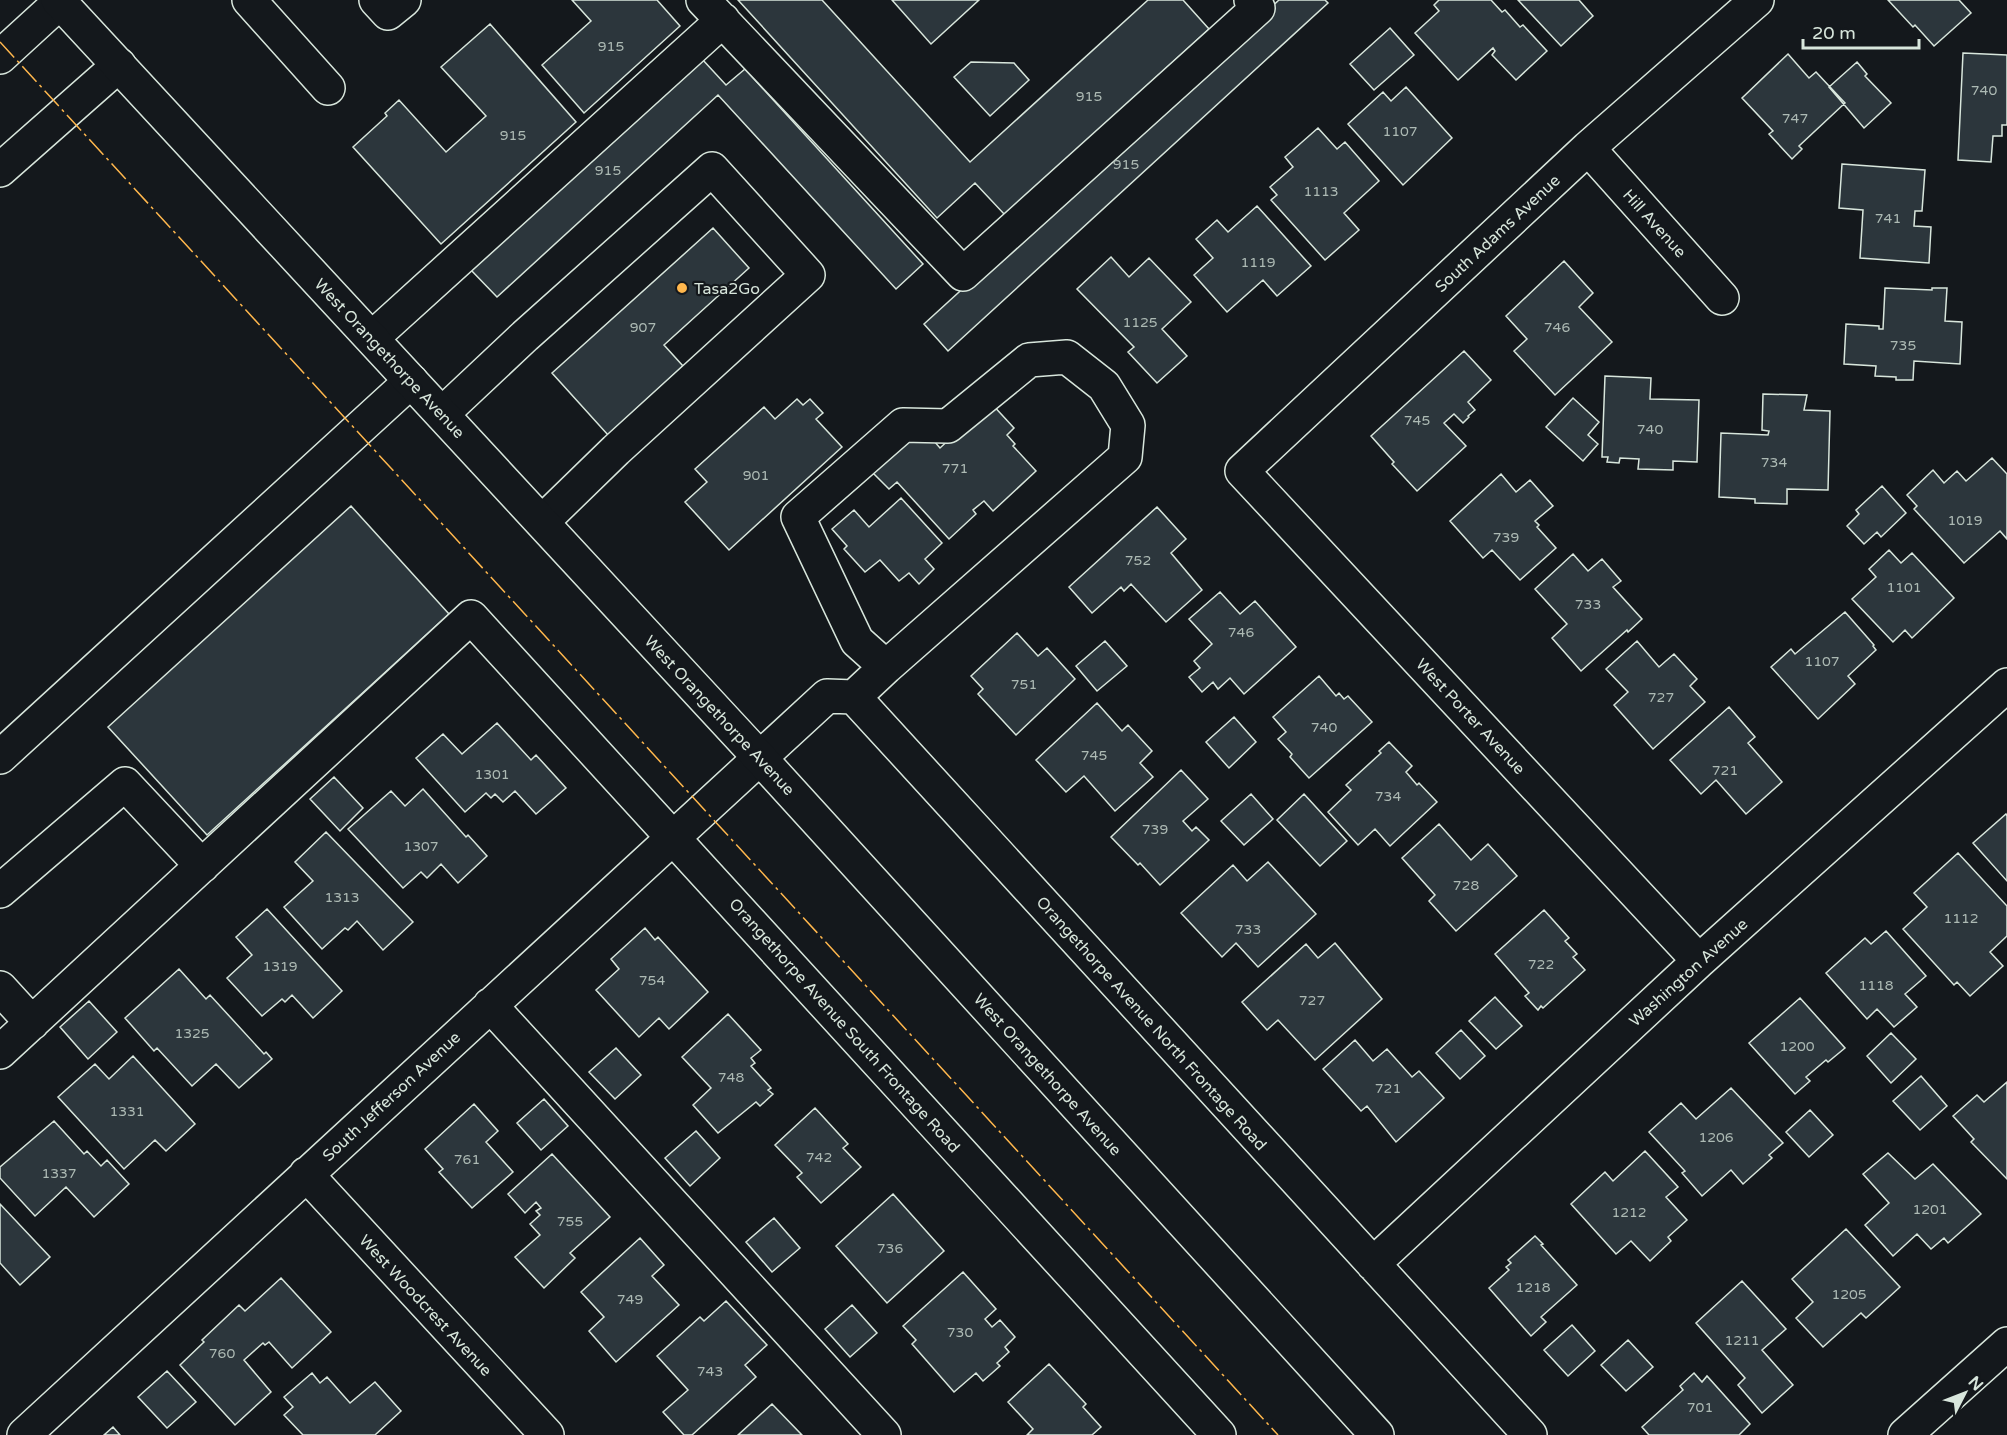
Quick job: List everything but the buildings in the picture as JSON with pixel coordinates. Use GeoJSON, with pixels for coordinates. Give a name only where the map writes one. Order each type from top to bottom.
{"type":"FeatureCollection","features":[{"type":"Feature","properties":{"kind":"street"},"geometry":{"type":"LineString","coordinates":[[249,0],[328,88]]}},
{"type":"Feature","properties":{"kind":"street"},"geometry":{"type":"LineString","coordinates":[[372,338],[713,10],[963,274],[1258,8],[1251,0]]}},
{"type":"Feature","properties":{"kind":"street","name":"South Adams Avenue"},"geometry":{"type":"LineString","coordinates":[[1242,471],[1588,148],[1757,0]]}},
{"type":"Feature","properties":{"kind":"street"},"geometry":{"type":"LineString","coordinates":[[0,57],[59,1]]}},
{"type":"Feature","properties":{"kind":"street","name":"West Orangethorpe Avenue"},"geometry":{"type":"LineString","coordinates":[[59,1],[759,757],[1377,1435]]}},
{"type":"Feature","properties":{"kind":"street"},"geometry":{"type":"LineString","coordinates":[[0,170],[119,65]]}},
{"type":"Feature","properties":{"kind":"street","name":"Hill Avenue"},"geometry":{"type":"LineString","coordinates":[[1588,148],[1722,298]]}},
{"type":"Feature","properties":{"kind":"street"},"geometry":{"type":"LineString","coordinates":[[442,414],[525,336],[712,169],[808,274],[616,450],[542,522]]}},
{"type":"Feature","properties":{"kind":"street"},"geometry":{"type":"LineString","coordinates":[[759,757],[827,696],[855,698],[886,667],[1125,457],[1128,425],[1104,386],[1067,357],[1029,360],[948,426],[903,425],[798,517],[857,641],[886,667]]}},
{"type":"Feature","properties":{"kind":"street"},"geometry":{"type":"LineString","coordinates":[[0,757],[411,381]]}},
{"type":"Feature","properties":{"kind":"street","name":"West Porter Avenue"},"geometry":{"type":"LineString","coordinates":[[1242,471],[1699,961]]}},
{"type":"Feature","properties":{"kind":"street","name":"Orangethorpe Avenue South Frontage Road"},"geometry":{"type":"LineString","coordinates":[[202,866],[471,616],[1219,1435]]}},
{"type":"Feature","properties":{"kind":"street","name":"Washington Avenue"},"geometry":{"type":"LineString","coordinates":[[1373,1264],[1699,961],[2007,685]]}},
{"type":"Feature","properties":{"kind":"street","name":"Orangethorpe Avenue North Frontage Road"},"geometry":{"type":"LineString","coordinates":[[855,698],[1530,1435]]}},
{"type":"Feature","properties":{"kind":"street","name":"South Jefferson Avenue"},"geometry":{"type":"LineString","coordinates":[[24,1435],[759,757]]}},
{"type":"Feature","properties":{"kind":"street"},"geometry":{"type":"LineString","coordinates":[[0,891],[125,784],[202,866],[0,1052]]}},
{"type":"Feature","properties":{"kind":"street"},"geometry":{"type":"LineString","coordinates":[[0,988],[32,1023]]}},
{"type":"Feature","properties":{"kind":"street"},"geometry":{"type":"LineString","coordinates":[[490,1005],[884,1435]]}},
{"type":"Feature","properties":{"kind":"street","name":"West Woodcrest Avenue"},"geometry":{"type":"LineString","coordinates":[[306,1174],[546,1435]]}},
{"type":"Feature","properties":{"kind":"street"},"geometry":{"type":"LineString","coordinates":[[1905,1435],[2007,1344]]}},
{"type":"Feature","properties":{"kind":"power"},"geometry":{"type":"LineString","coordinates":[[0,42],[1278,1435]]}},
{"type":"Feature","properties":{"kind":"place","name":"Tasa2Go"},"geometry":{"type":"Point","coordinates":[682,288]}}]}
